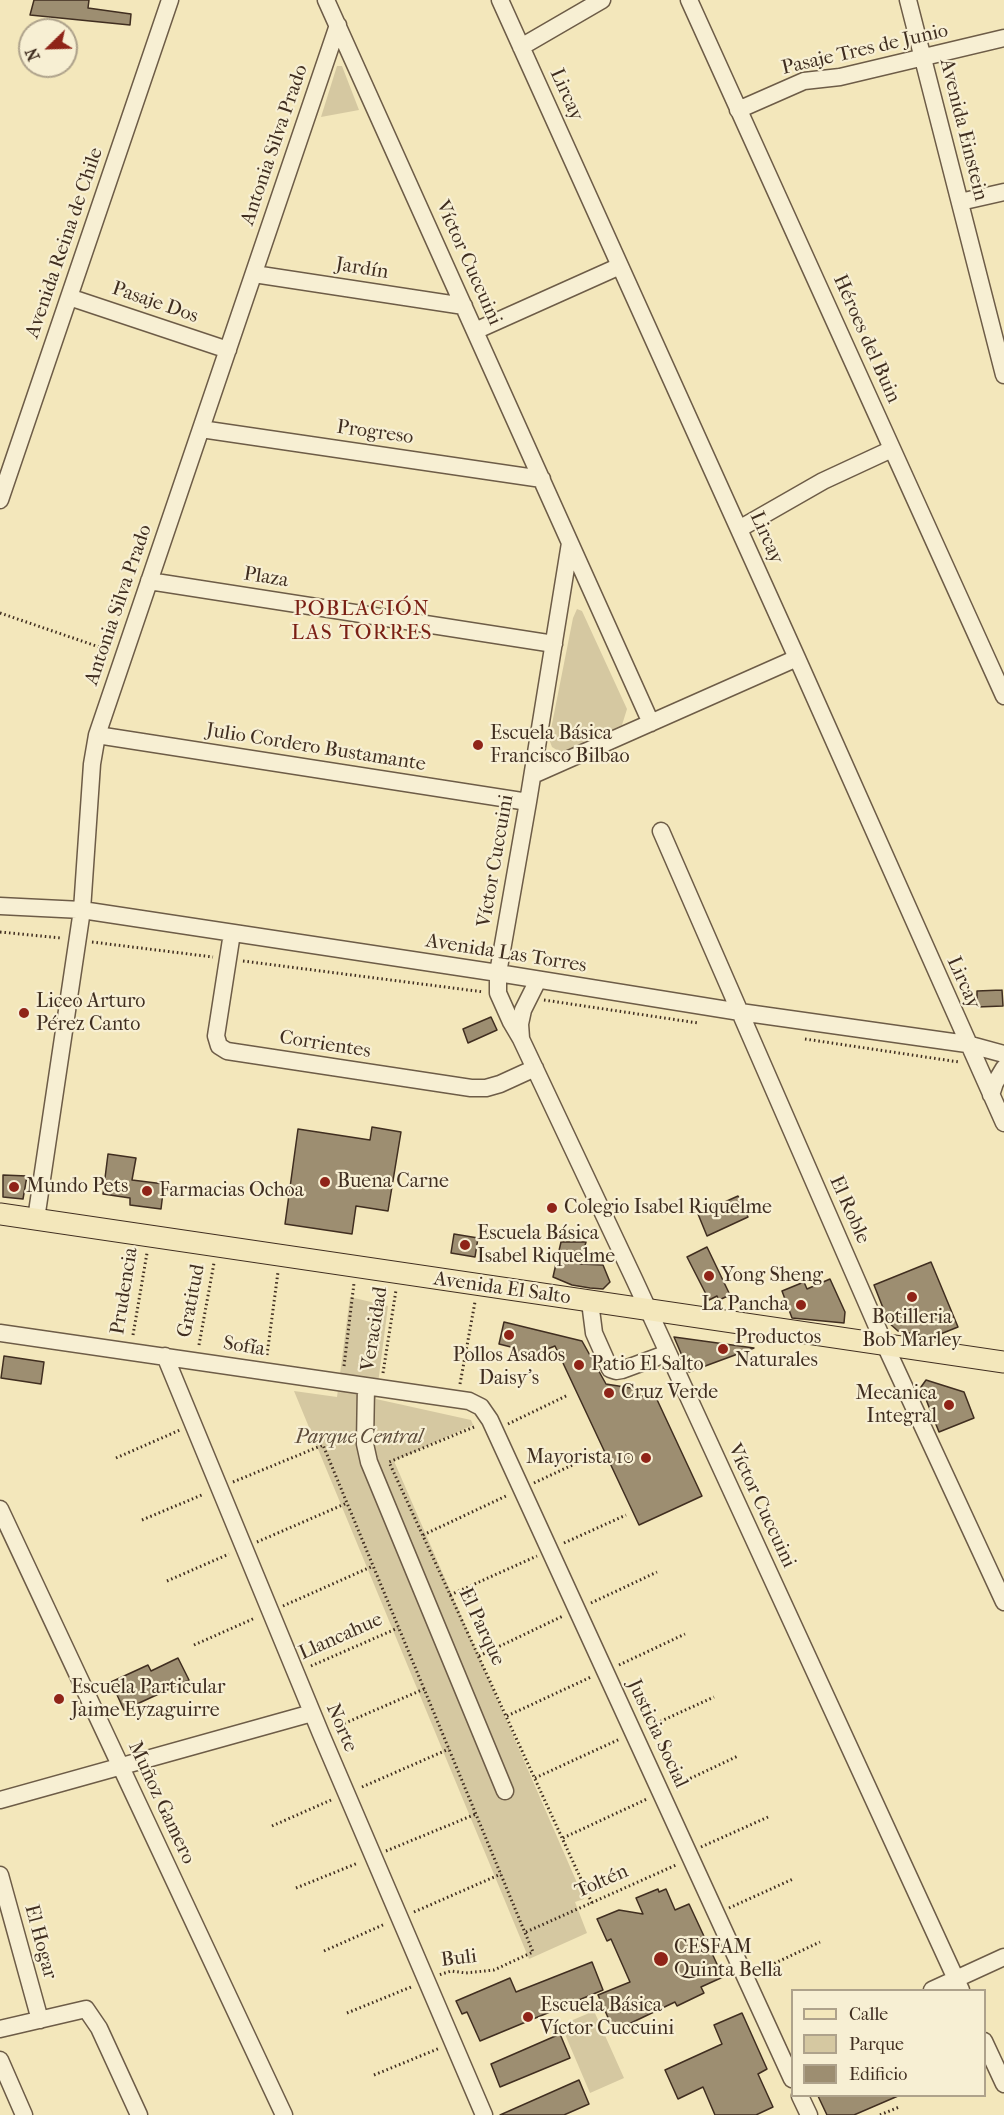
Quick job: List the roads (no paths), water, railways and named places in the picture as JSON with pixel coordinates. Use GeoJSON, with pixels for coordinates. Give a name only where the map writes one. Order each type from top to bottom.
{"type":"FeatureCollection","features":[{"type":"Feature","properties":{"kind":"main road","name":"Avenida El Salto"},"geometry":{"type":"LineString","coordinates":[[0,1214],[1004,1362]]}},
{"type":"Feature","properties":{"kind":"street","name":"Avenida Reina de Chile"},"geometry":{"type":"LineString","coordinates":[[0,500],[170,0]]}},
{"type":"Feature","properties":{"kind":"street","name":"Víctor Cuccuini"},"geometry":{"type":"LineString","coordinates":[[326,0],[651,723]]}},
{"type":"Feature","properties":{"kind":"street","name":"Lircay"},"geometry":{"type":"LineString","coordinates":[[500,0],[1004,1123]]}},
{"type":"Feature","properties":{"kind":"street"},"geometry":{"type":"LineString","coordinates":[[521,47],[602,0]]}},
{"type":"Feature","properties":{"kind":"street","name":"Héroes del Buin"},"geometry":{"type":"LineString","coordinates":[[689,0],[1004,696]]}},
{"type":"Feature","properties":{"kind":"street","name":"Avenida Einstein"},"geometry":{"type":"LineString","coordinates":[[908,0],[960,202],[999,333],[1004,375]]}},
{"type":"Feature","properties":{"kind":"street","name":"Antonia Silva Prado"},"geometry":{"type":"LineString","coordinates":[[36,1220],[82,910],[92,764],[97,735],[338,25]]}},
{"type":"Feature","properties":{"kind":"street","name":"Pasaje Tres de Junio"},"geometry":{"type":"LineString","coordinates":[[738,110],[804,81],[840,77],[1004,38]]}},
{"type":"Feature","properties":{"kind":"street"},"geometry":{"type":"LineString","coordinates":[[960,202],[1004,192]]}},
{"type":"Feature","properties":{"kind":"street"},"geometry":{"type":"LineString","coordinates":[[475,331],[620,266]]}},
{"type":"Feature","properties":{"kind":"street","name":"Jardín"},"geometry":{"type":"LineString","coordinates":[[254,274],[464,306]]}},
{"type":"Feature","properties":{"kind":"street","name":"Pasaje Dos"},"geometry":{"type":"LineString","coordinates":[[69,297],[228,350]]}},
{"type":"Feature","properties":{"kind":"street","name":"Progreso"},"geometry":{"type":"LineString","coordinates":[[201,429],[542,479]]}},
{"type":"Feature","properties":{"kind":"street"},"geometry":{"type":"LineString","coordinates":[[739,529],[824,481],[892,449]]}},
{"type":"Feature","properties":{"kind":"street","name":"Víctor Cuccuini"},"geometry":{"type":"LineString","coordinates":[[570,543],[533,776],[496,984],[501,1004],[522,1039],[649,1311],[959,1985]]}},
{"type":"Feature","properties":{"kind":"street","name":"Plaza"},"geometry":{"type":"LineString","coordinates":[[149,581],[554,644]]}},
{"type":"Feature","properties":{"kind":"street"},"geometry":{"type":"LineString","coordinates":[[533,776],[797,658]]}},
{"type":"Feature","properties":{"kind":"street","name":"Julio Cordero Bustamante"},"geometry":{"type":"LineString","coordinates":[[97,735],[528,802]]}},
{"type":"Feature","properties":{"kind":"street","name":"El Roble"},"geometry":{"type":"LineString","coordinates":[[661,831],[885,1345],[1004,1602]]}},
{"type":"Feature","properties":{"kind":"street","name":"Avenida Las Torres"},"geometry":{"type":"LineString","coordinates":[[0,906],[82,910],[740,1012],[968,1044],[1004,1054]]}},
{"type":"Feature","properties":{"kind":"street","name":"Corrientes"},"geometry":{"type":"LineString","coordinates":[[232,933],[216,1036],[219,1046],[227,1051],[471,1088],[486,1088],[500,1084],[535,1068]]}},
{"type":"Feature","properties":{"kind":"street","name":"Víctor Cuccuini"},"geometry":{"type":"LineString","coordinates":[[522,1039],[520,1024],[523,1010],[538,980]]}},
{"type":"Feature","properties":{"kind":"street"},"geometry":{"type":"LineString","coordinates":[[991,1095],[1004,1068]]}},
{"type":"Feature","properties":{"kind":"street"},"geometry":{"type":"LineString","coordinates":[[590,1302],[594,1333],[610,1369],[622,1370],[668,1353]]}},
{"type":"Feature","properties":{"kind":"street","name":"Sofía"},"geometry":{"type":"LineString","coordinates":[[0,1333],[469,1401],[488,1419]]}},
{"type":"Feature","properties":{"kind":"street","name":"Norte"},"geometry":{"type":"LineString","coordinates":[[165,1356],[295,1673],[481,2114]]}},
{"type":"Feature","properties":{"kind":"street"},"geometry":{"type":"LineString","coordinates":[[373,1387],[365,1444],[369,1462],[506,1791]]}},
{"type":"Feature","properties":{"kind":"street","name":"Justicia Social"},"geometry":{"type":"LineString","coordinates":[[488,1419],[746,1976],[788,2057],[791,2074]]}},
{"type":"Feature","properties":{"kind":"street","name":"Muñoz Gamero"},"geometry":{"type":"LineString","coordinates":[[0,1509],[284,2115]]}},
{"type":"Feature","properties":{"kind":"street"},"geometry":{"type":"LineString","coordinates":[[0,1800],[312,1713]]}},
{"type":"Feature","properties":{"kind":"street","name":"El Hogar"},"geometry":{"type":"LineString","coordinates":[[0,1875],[40,2020]]}},
{"type":"Feature","properties":{"kind":"street"},"geometry":{"type":"LineString","coordinates":[[937,1989],[959,1985],[1004,1957]]}},
{"type":"Feature","properties":{"kind":"street"},"geometry":{"type":"LineString","coordinates":[[0,2029],[86,2009],[99,2028],[139,2115]]}},
{"type":"Feature","properties":{"kind":"street"},"geometry":{"type":"LineString","coordinates":[[986,2045],[1004,2084]]}},
{"type":"Feature","properties":{"kind":"street"},"geometry":{"type":"LineString","coordinates":[[0,2060],[24,2115]]}},
{"type":"Feature","properties":{"kind":"street"},"geometry":{"type":"LineString","coordinates":[[800,2097],[809,2115]]}},
{"type":"Feature","properties":{"kind":"place","name":"Escuela Básica Francisco Bilbao"},"geometry":{"type":"Point","coordinates":[478,745]}},
{"type":"Feature","properties":{"kind":"place","name":"Liceo Arturo Pérez Canto"},"geometry":{"type":"Point","coordinates":[24,1013]}},
{"type":"Feature","properties":{"kind":"place","name":"Buena Carne"},"geometry":{"type":"Point","coordinates":[325,1182]}},
{"type":"Feature","properties":{"kind":"place","name":"Mundo Pets"},"geometry":{"type":"Point","coordinates":[14,1187]}},
{"type":"Feature","properties":{"kind":"place","name":"Farmacias Ochoa"},"geometry":{"type":"Point","coordinates":[147,1191]}},
{"type":"Feature","properties":{"kind":"place","name":"Colegio Isabel Riquelme"},"geometry":{"type":"Point","coordinates":[552,1208]}},
{"type":"Feature","properties":{"kind":"place","name":"Escuela Básica Isabel Riquelme"},"geometry":{"type":"Point","coordinates":[465,1245]}},
{"type":"Feature","properties":{"kind":"place","name":"Yong Sheng"},"geometry":{"type":"Point","coordinates":[709,1276]}},
{"type":"Feature","properties":{"kind":"place","name":"Botilleria Bob Marley"},"geometry":{"type":"Point","coordinates":[912,1297]}},
{"type":"Feature","properties":{"kind":"place","name":"La Pancha"},"geometry":{"type":"Point","coordinates":[801,1305]}},
{"type":"Feature","properties":{"kind":"place","name":"Pollos Asados Daisy's"},"geometry":{"type":"Point","coordinates":[509,1335]}},
{"type":"Feature","properties":{"kind":"place","name":"Productos Naturales"},"geometry":{"type":"Point","coordinates":[723,1349]}},
{"type":"Feature","properties":{"kind":"place","name":"Patio El Salto"},"geometry":{"type":"Point","coordinates":[579,1365]}},
{"type":"Feature","properties":{"kind":"place","name":"Cruz Verde"},"geometry":{"type":"Point","coordinates":[609,1393]}},
{"type":"Feature","properties":{"kind":"place","name":"Mecanica Integral"},"geometry":{"type":"Point","coordinates":[949,1405]}},
{"type":"Feature","properties":{"kind":"place","name":"Mayorista 10"},"geometry":{"type":"Point","coordinates":[646,1458]}},
{"type":"Feature","properties":{"kind":"place","name":"Escuela Particular Jaime Eyzaguirre"},"geometry":{"type":"Point","coordinates":[59,1699]}},
{"type":"Feature","properties":{"kind":"place","name":"CESFAM Quinta Bella"},"geometry":{"type":"Point","coordinates":[661,1959]}},
{"type":"Feature","properties":{"kind":"place","name":"Escuela Básica Víctor Cuccuini"},"geometry":{"type":"Point","coordinates":[528,2017]}},
{"type":"Feature","properties":{"kind":"district","name":"POBLACIÓN LAS TORRES"},"geometry":{"type":"Point","coordinates":[362,622]}},
{"type":"Feature","properties":{"kind":"park label","name":"Parque Central"},"geometry":{"type":"Point","coordinates":[359,1438]}}]}
